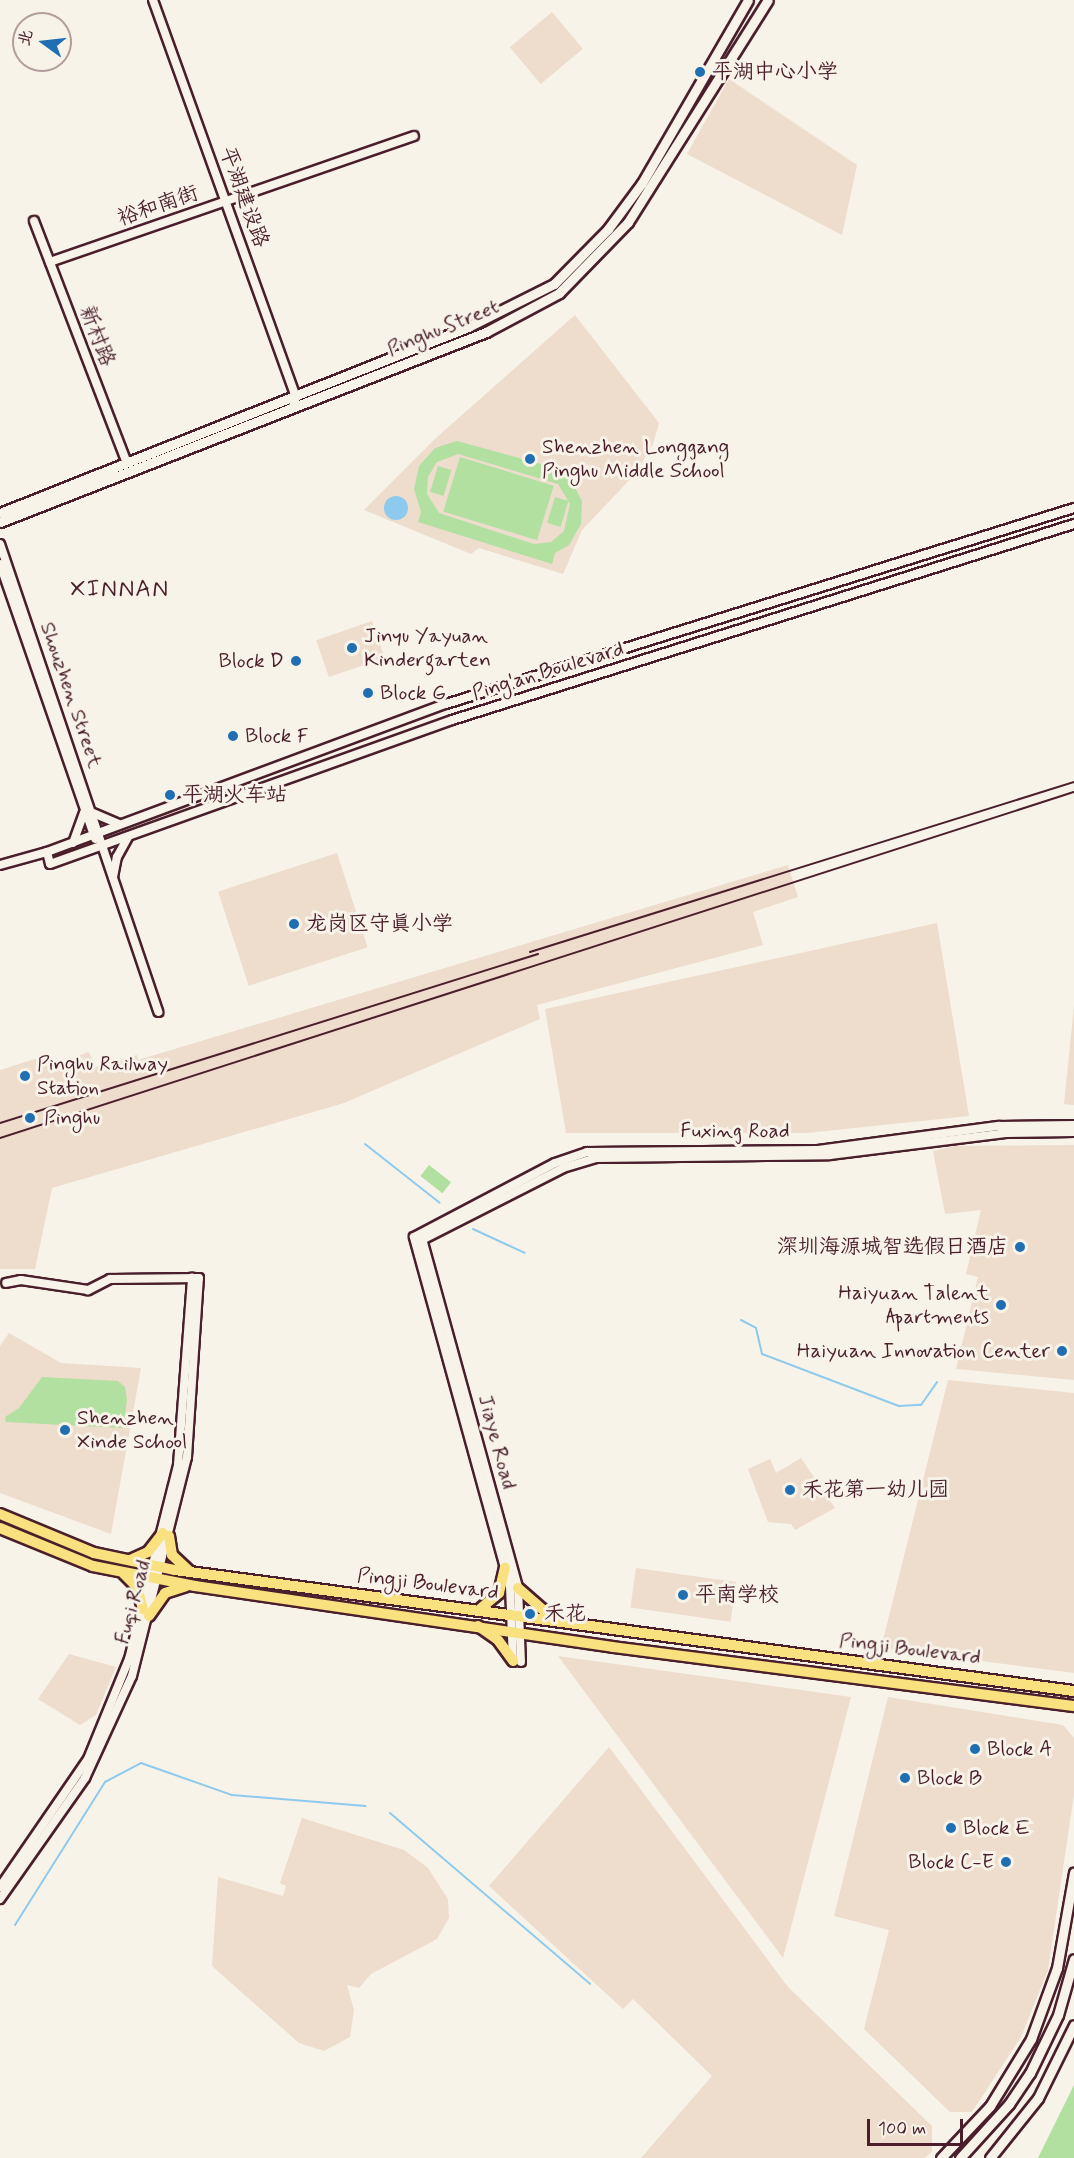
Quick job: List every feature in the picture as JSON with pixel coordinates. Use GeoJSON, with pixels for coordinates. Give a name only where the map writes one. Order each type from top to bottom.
{"type":"FeatureCollection","features":[{"type":"Feature","properties":{"kind":"main road","name":"Pinghu Street"},"geometry":{"type":"LineString","coordinates":[[0,513],[468,327],[559,280],[608,229],[642,183],[748,0]]}},
{"type":"Feature","properties":{"kind":"main road","name":"Pinghu Street"},"geometry":{"type":"LineString","coordinates":[[0,522],[486,332],[560,293],[628,222],[768,0]]}},
{"type":"Feature","properties":{"kind":"main road","name":"Pingji Boulevard"},"geometry":{"type":"LineString","coordinates":[[0,1514],[59,1541],[121,1560],[194,1573],[517,1614],[584,1625],[1074,1690]]}},
{"type":"Feature","properties":{"kind":"main road","name":"Pingji Boulevard"},"geometry":{"type":"LineString","coordinates":[[0,1528],[59,1555],[118,1572],[195,1586],[470,1623],[581,1642],[1074,1706]]}},
{"type":"Feature","properties":{"kind":"main road"},"geometry":{"type":"LineString","coordinates":[[121,1560],[148,1552],[166,1535],[175,1559],[194,1573]]}},
{"type":"Feature","properties":{"kind":"main road"},"geometry":{"type":"LineString","coordinates":[[479,1609],[496,1597],[505,1568]]}},
{"type":"Feature","properties":{"kind":"main road"},"geometry":{"type":"LineString","coordinates":[[118,1572],[137,1587],[146,1613],[165,1593],[195,1586]]}},
{"type":"Feature","properties":{"kind":"main road"},"geometry":{"type":"LineString","coordinates":[[518,1588],[539,1610],[564,1622]]}},
{"type":"Feature","properties":{"kind":"main road"},"geometry":{"type":"LineString","coordinates":[[448,1620],[449,1606]]}},
{"type":"Feature","properties":{"kind":"main road"},"geometry":{"type":"LineString","coordinates":[[470,1623],[492,1635],[517,1661]]}},
{"type":"Feature","properties":{"kind":"main road"},"geometry":{"type":"LineString","coordinates":[[581,1642],[584,1625]]}},
{"type":"Feature","properties":{"kind":"main road"},"geometry":{"type":"LineString","coordinates":[[1057,1704],[1074,1711]]}},
{"type":"Feature","properties":{"kind":"main road"},"geometry":{"type":"LineString","coordinates":[[941,2158],[1002,2091],[1031,2039],[1057,1968],[1074,1873]]}},
{"type":"Feature","properties":{"kind":"main road"},"geometry":{"type":"LineString","coordinates":[[960,2158],[1010,2104],[1030,2073],[1058,2015],[1074,1959]]}},
{"type":"Feature","properties":{"kind":"main road"},"geometry":{"type":"LineString","coordinates":[[990,2158],[1038,2098],[1074,2025]]}},
{"type":"Feature","properties":{"kind":"street","name":"平湖建设路"},"geometry":{"type":"LineString","coordinates":[[153,0],[296,397]]}},
{"type":"Feature","properties":{"kind":"street","name":"裕和南街"},"geometry":{"type":"LineString","coordinates":[[50,262],[414,136]]}},
{"type":"Feature","properties":{"kind":"street","name":"新村路"},"geometry":{"type":"LineString","coordinates":[[34,221],[126,464]]}},
{"type":"Feature","properties":{"kind":"street"},"geometry":{"type":"LineString","coordinates":[[293,406],[296,397]]}},
{"type":"Feature","properties":{"kind":"street","name":"Ping'an Boulevard"},"geometry":{"type":"LineString","coordinates":[[0,865],[73,843],[496,688],[1074,508]]}},
{"type":"Feature","properties":{"kind":"street","name":"Ping'an Boulevard"},"geometry":{"type":"LineString","coordinates":[[47,852],[51,864],[502,704],[1074,524]]}},
{"type":"Feature","properties":{"kind":"street","name":"Shouzhen Street"},"geometry":{"type":"LineString","coordinates":[[0,544],[100,846],[158,1012]]}},
{"type":"Feature","properties":{"kind":"street","name":"Shouzhen Street"},"geometry":{"type":"LineString","coordinates":[[0,564],[88,810]]}},
{"type":"Feature","properties":{"kind":"street"},"geometry":{"type":"LineString","coordinates":[[496,688],[502,704]]}},
{"type":"Feature","properties":{"kind":"street"},"geometry":{"type":"LineString","coordinates":[[73,843],[88,810],[104,821],[123,824]]}},
{"type":"Feature","properties":{"kind":"street"},"geometry":{"type":"LineString","coordinates":[[113,881],[117,857],[130,835]]}},
{"type":"Feature","properties":{"kind":"street","name":"Fuxing Road"},"geometry":{"type":"LineString","coordinates":[[418,1238],[555,1163],[597,1150],[818,1150],[999,1126],[1074,1125]]}},
{"type":"Feature","properties":{"kind":"street","name":"Fuxing Road"},"geometry":{"type":"LineString","coordinates":[[418,1238],[563,1167],[596,1158],[830,1155],[990,1134],[1074,1132]]}},
{"type":"Feature","properties":{"kind":"street","name":"Jiaye Road"},"geometry":{"type":"LineString","coordinates":[[418,1238],[517,1614]]}},
{"type":"Feature","properties":{"kind":"street","name":"Jiaye Road"},"geometry":{"type":"LineString","coordinates":[[418,1238],[518,1588],[517,1661]]}},
{"type":"Feature","properties":{"kind":"street","name":"Fuqi Road"},"geometry":{"type":"LineString","coordinates":[[0,1899],[62,1814],[97,1756],[126,1693],[166,1535],[181,1448],[195,1278],[110,1279],[88,1290],[21,1280],[6,1283]]}},
{"type":"Feature","properties":{"kind":"street","name":"Fuqi Road"},"geometry":{"type":"LineString","coordinates":[[0,1887],[88,1759],[118,1693],[146,1613]]}},
{"type":"Feature","properties":{"kind":"shaded area"},"geometry":{"type":"Polygon","coordinates":[[[552,12],[583,49],[541,84],[510,47],[552,12]]]}},
{"type":"Feature","properties":{"kind":"shaded area"},"geometry":{"type":"Polygon","coordinates":[[[729,79],[857,165],[842,235],[687,154],[729,79]]]}},
{"type":"Feature","properties":{"kind":"shaded area","name":"Shenzhen Longgang Pinghu Middle School"},"geometry":{"type":"Polygon","coordinates":[[[575,315],[659,423],[653,444],[636,473],[582,530],[563,574],[479,548],[471,554],[364,510],[436,438],[575,315]]]}},
{"type":"Feature","properties":{"kind":"shaded area","name":"Jinyu Yayuan Kindergarten"},"geometry":{"type":"Polygon","coordinates":[[[372,621],[385,658],[329,677],[316,640],[372,621]]]}},
{"type":"Feature","properties":{"kind":"shaded area","name":"龙岗区守真小学"},"geometry":{"type":"Polygon","coordinates":[[[337,853],[368,947],[249,986],[218,892],[337,853]]]}},
{"type":"Feature","properties":{"kind":"shaded area"},"geometry":{"type":"Polygon","coordinates":[[[788,865],[798,897],[753,912],[763,945],[537,1005],[540,1019],[344,1103],[52,1188],[35,1269],[0,1269],[0,1070],[51,1054],[54,1064],[89,1052],[95,1067],[137,1055],[138,1060],[788,865]]]}},
{"type":"Feature","properties":{"kind":"shaded area"},"geometry":{"type":"Polygon","coordinates":[[[937,923],[969,1116],[807,1133],[566,1133],[545,1009],[937,923]]]}},
{"type":"Feature","properties":{"kind":"shaded area"},"geometry":{"type":"Polygon","coordinates":[[[1074,1006],[1074,1105],[1064,1104],[1074,1006]]]}},
{"type":"Feature","properties":{"kind":"shaded area"},"geometry":{"type":"Polygon","coordinates":[[[1074,1145],[1074,1380],[956,1369],[978,1277],[966,1274],[981,1210],[945,1214],[933,1151],[955,1146],[1074,1145]]]}},
{"type":"Feature","properties":{"kind":"shaded area","name":"Shenzhen Xinde School"},"geometry":{"type":"Polygon","coordinates":[[[9,1333],[61,1363],[141,1368],[111,1534],[0,1493],[0,1346],[9,1333]]]}},
{"type":"Feature","properties":{"kind":"shaded area"},"geometry":{"type":"Polygon","coordinates":[[[948,1380],[1074,1393],[1074,1673],[881,1648],[948,1380]]]}},
{"type":"Feature","properties":{"kind":"shaded area","name":"禾花第一幼儿园"},"geometry":{"type":"Polygon","coordinates":[[[801,1458],[835,1508],[795,1530],[791,1524],[768,1522],[748,1469],[770,1459],[776,1473],[801,1458]]]}},
{"type":"Feature","properties":{"kind":"shaded area","name":"平南学校"},"geometry":{"type":"Polygon","coordinates":[[[636,1568],[736,1582],[730,1622],[630,1608],[636,1568]]]}},
{"type":"Feature","properties":{"kind":"shaded area"},"geometry":{"type":"Polygon","coordinates":[[[69,1654],[116,1667],[96,1715],[80,1725],[38,1699],[69,1654]]]}},
{"type":"Feature","properties":{"kind":"shaded area"},"geometry":{"type":"Polygon","coordinates":[[[558,1656],[851,1697],[783,1958],[558,1656]]]}},
{"type":"Feature","properties":{"kind":"shaded area"},"geometry":{"type":"Polygon","coordinates":[[[888,1697],[1063,1725],[1074,1738],[1074,1794],[1048,1970],[1021,2037],[972,2112],[950,2112],[864,2029],[889,1930],[834,1916],[888,1697]]]}},
{"type":"Feature","properties":{"kind":"shaded area"},"geometry":{"type":"Polygon","coordinates":[[[609,1747],[788,1987],[932,2126],[932,2151],[925,2158],[641,2158],[712,2076],[633,1999],[623,2009],[489,1886],[609,1747]]]}},
{"type":"Feature","properties":{"kind":"shaded area"},"geometry":{"type":"Polygon","coordinates":[[[302,1818],[404,1850],[428,1868],[448,1899],[449,1918],[437,1939],[371,1974],[359,1988],[347,1985],[354,2010],[350,2037],[324,2051],[299,2043],[212,1966],[218,1877],[283,1896],[286,1886],[280,1883],[302,1818]]]}},
{"type":"Feature","properties":{"kind":"green space"},"geometry":{"type":"Polygon","coordinates":[[[457,441],[552,467],[571,480],[582,501],[581,524],[569,545],[555,553],[552,564],[418,522],[421,512],[414,489],[419,466],[435,448],[457,441]],[[458,454],[437,462],[428,477],[427,494],[439,513],[534,544],[551,542],[564,531],[570,504],[558,484],[458,454]]]}},
{"type":"Feature","properties":{"kind":"green space"},"geometry":{"type":"Polygon","coordinates":[[[460,457],[554,486],[537,540],[443,512],[460,457]]]}},
{"type":"Feature","properties":{"kind":"green space"},"geometry":{"type":"Polygon","coordinates":[[[438,466],[451,470],[443,496],[430,492],[438,466]]]}},
{"type":"Feature","properties":{"kind":"green space"},"geometry":{"type":"Polygon","coordinates":[[[555,497],[568,501],[560,527],[547,523],[555,497]]]}},
{"type":"Feature","properties":{"kind":"green space"},"geometry":{"type":"Polygon","coordinates":[[[429,1165],[451,1182],[442,1193],[420,1176],[429,1165]]]}},
{"type":"Feature","properties":{"kind":"green space"},"geometry":{"type":"Polygon","coordinates":[[[42,1377],[118,1381],[125,1387],[127,1400],[123,1428],[6,1422],[5,1417],[19,1408],[42,1377]]]}},
{"type":"Feature","properties":{"kind":"green space"},"geometry":{"type":"Polygon","coordinates":[[[1074,2085],[1074,2158],[1038,2158],[1074,2085]]]}},
{"type":"Feature","properties":{"kind":"water"},"geometry":{"type":"Polygon","coordinates":[[[396,496],[405,499],[408,508],[405,517],[396,520],[387,517],[384,508],[387,499],[396,496]]]}},
{"type":"Feature","properties":{"kind":"waterway"},"geometry":{"type":"LineString","coordinates":[[365,1144],[440,1203]]}},
{"type":"Feature","properties":{"kind":"waterway"},"geometry":{"type":"LineString","coordinates":[[473,1229],[525,1253]]}},
{"type":"Feature","properties":{"kind":"waterway"},"geometry":{"type":"LineString","coordinates":[[741,1320],[756,1328],[762,1354],[899,1406],[921,1405],[937,1382]]}},
{"type":"Feature","properties":{"kind":"waterway"},"geometry":{"type":"LineString","coordinates":[[15,1925],[105,1782],[141,1763],[232,1795],[366,1806]]}},
{"type":"Feature","properties":{"kind":"waterway"},"geometry":{"type":"LineString","coordinates":[[390,1813],[590,1984]]}},
{"type":"Feature","properties":{"kind":"railway"},"geometry":{"type":"LineString","coordinates":[[530,952],[1074,782]]}},
{"type":"Feature","properties":{"kind":"railway"},"geometry":{"type":"LineString","coordinates":[[0,1138],[1074,792]]}},
{"type":"Feature","properties":{"kind":"railway"},"geometry":{"type":"LineString","coordinates":[[0,1123],[538,954]]}},
{"type":"Feature","properties":{"kind":"place","name":"平湖中心小学"},"geometry":{"type":"Point","coordinates":[700,72]}},
{"type":"Feature","properties":{"kind":"place","name":"Shenzhen Longgang Pinghu Middle School"},"geometry":{"type":"Point","coordinates":[530,459]}},
{"type":"Feature","properties":{"kind":"place","name":"Jinyu Yayuan Kindergarten"},"geometry":{"type":"Point","coordinates":[352,648]}},
{"type":"Feature","properties":{"kind":"place","name":"Block D"},"geometry":{"type":"Point","coordinates":[296,661]}},
{"type":"Feature","properties":{"kind":"place","name":"Block G"},"geometry":{"type":"Point","coordinates":[368,693]}},
{"type":"Feature","properties":{"kind":"place","name":"Block F"},"geometry":{"type":"Point","coordinates":[233,736]}},
{"type":"Feature","properties":{"kind":"place","name":"平湖火车站"},"geometry":{"type":"Point","coordinates":[170,795]}},
{"type":"Feature","properties":{"kind":"place","name":"龙岗区守真小学"},"geometry":{"type":"Point","coordinates":[294,924]}},
{"type":"Feature","properties":{"kind":"place","name":"Pinghu Railway Station"},"geometry":{"type":"Point","coordinates":[25,1076]}},
{"type":"Feature","properties":{"kind":"place","name":"Pinghu"},"geometry":{"type":"Point","coordinates":[30,1118]}},
{"type":"Feature","properties":{"kind":"place","name":"深圳海源城智选假日酒店"},"geometry":{"type":"Point","coordinates":[1020,1247]}},
{"type":"Feature","properties":{"kind":"place","name":"Haiyuan Talent Apartments"},"geometry":{"type":"Point","coordinates":[1001,1305]}},
{"type":"Feature","properties":{"kind":"place","name":"Haiyuan Innovation Center"},"geometry":{"type":"Point","coordinates":[1062,1351]}},
{"type":"Feature","properties":{"kind":"place","name":"Shenzhen Xinde School"},"geometry":{"type":"Point","coordinates":[65,1430]}},
{"type":"Feature","properties":{"kind":"place","name":"禾花第一幼儿园"},"geometry":{"type":"Point","coordinates":[790,1490]}},
{"type":"Feature","properties":{"kind":"place","name":"平南学校"},"geometry":{"type":"Point","coordinates":[683,1595]}},
{"type":"Feature","properties":{"kind":"place","name":"禾花"},"geometry":{"type":"Point","coordinates":[530,1614]}},
{"type":"Feature","properties":{"kind":"place","name":"Block A"},"geometry":{"type":"Point","coordinates":[975,1749]}},
{"type":"Feature","properties":{"kind":"place","name":"Block B"},"geometry":{"type":"Point","coordinates":[905,1778]}},
{"type":"Feature","properties":{"kind":"place","name":"Block E"},"geometry":{"type":"Point","coordinates":[951,1828]}},
{"type":"Feature","properties":{"kind":"place","name":"Block C-E"},"geometry":{"type":"Point","coordinates":[1006,1862]}},
{"type":"Feature","properties":{"kind":"district","name":"XINNAN"},"geometry":{"type":"Point","coordinates":[120,590]}}]}
